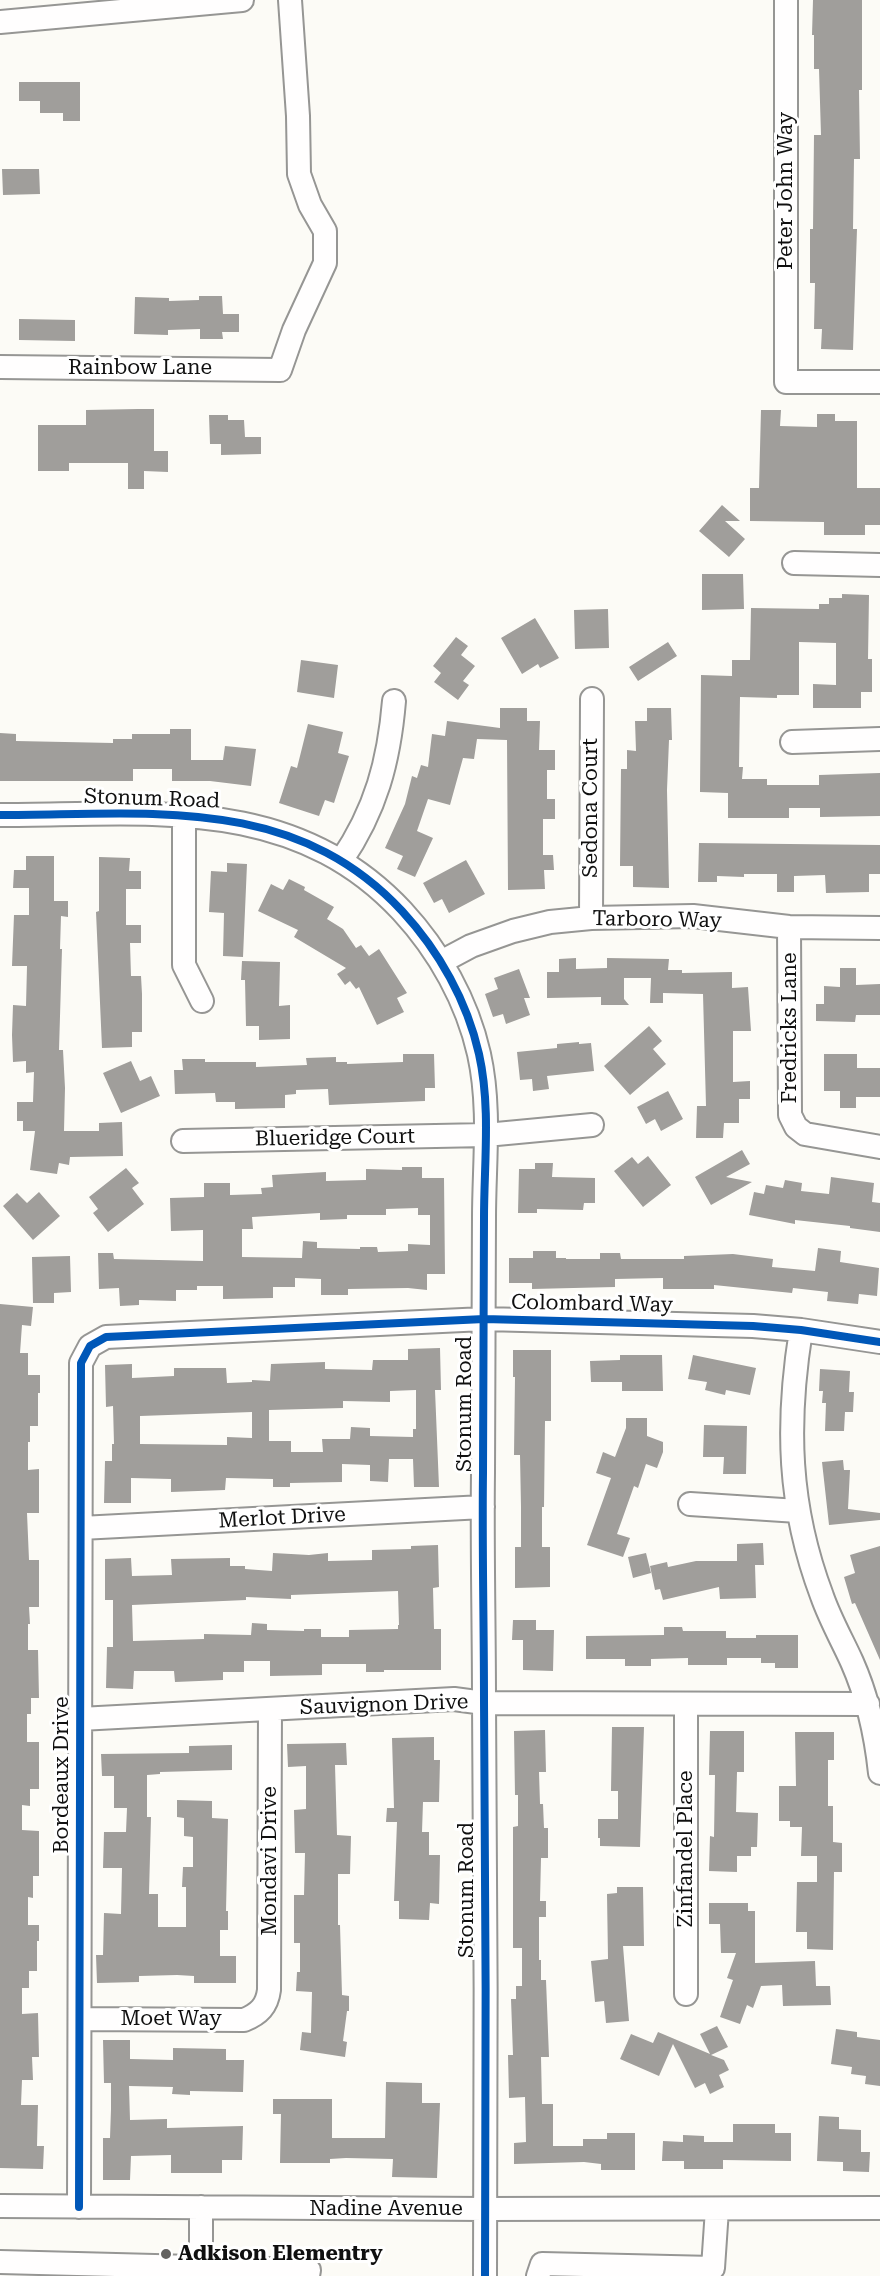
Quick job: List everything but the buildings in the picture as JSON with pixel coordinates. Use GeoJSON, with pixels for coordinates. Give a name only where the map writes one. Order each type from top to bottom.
{"type":"FeatureCollection","features":[{"type":"Feature","properties":{"kind":"street"},"geometry":{"type":"LineString","coordinates":[[0,22],[242,0]]}},
{"type":"Feature","properties":{"kind":"street","name":"Rainbow Lane"},"geometry":{"type":"LineString","coordinates":[[0,367],[280,370],[294,330],[325,263],[325,231],[310,205],[299,174],[298,116],[290,0]]}},
{"type":"Feature","properties":{"kind":"street","name":"Peter John Way"},"geometry":{"type":"LineString","coordinates":[[786,0],[786,382],[880,382]]}},
{"type":"Feature","properties":{"kind":"street"},"geometry":{"type":"LineString","coordinates":[[794,563],[880,565]]}},
{"type":"Feature","properties":{"kind":"street","name":"Sedona Court"},"geometry":{"type":"LineString","coordinates":[[591,918],[592,699]]}},
{"type":"Feature","properties":{"kind":"street"},"geometry":{"type":"LineString","coordinates":[[341,861],[369,813],[380,785],[389,752],[394,701]]}},
{"type":"Feature","properties":{"kind":"street"},"geometry":{"type":"LineString","coordinates":[[792,742],[880,739]]}},
{"type":"Feature","properties":{"kind":"street","name":"Stonum Road"},"geometry":{"type":"LineString","coordinates":[[0,815],[184,815],[232,820],[299,840],[341,861],[376,887],[400,909],[421,933],[441,962],[468,1017],[479,1053],[484,1085],[486,1135],[483,1216],[485,2276]]}},
{"type":"Feature","properties":{"kind":"street"},"geometry":{"type":"LineString","coordinates":[[184,815],[184,965],[202,1001]]}},
{"type":"Feature","properties":{"kind":"street","name":"Tarboro Way"},"geometry":{"type":"LineString","coordinates":[[441,962],[471,946],[513,931],[550,922],[591,918],[693,916],[789,927],[880,928]]}},
{"type":"Feature","properties":{"kind":"street","name":"Fredricks Lane"},"geometry":{"type":"LineString","coordinates":[[789,927],[790,1115],[796,1127],[805,1134],[880,1147]]}},
{"type":"Feature","properties":{"kind":"street","name":"Blueridge Court"},"geometry":{"type":"LineString","coordinates":[[183,1141],[486,1135],[592,1125]]}},
{"type":"Feature","properties":{"kind":"street","name":"Colombard Way"},"geometry":{"type":"LineString","coordinates":[[90,1346],[106,1337],[484,1319],[753,1326],[801,1330],[880,1342]]}},
{"type":"Feature","properties":{"kind":"street"},"geometry":{"type":"LineString","coordinates":[[801,1330],[793,1379],[791,1420],[792,1461],[798,1511],[809,1558],[822,1597],[868,1704],[878,1748],[880,1773]]}},
{"type":"Feature","properties":{"kind":"street","name":"Bordeaux Drive"},"geometry":{"type":"LineString","coordinates":[[80,2206],[81,1363],[90,1346]]}},
{"type":"Feature","properties":{"kind":"street"},"geometry":{"type":"LineString","coordinates":[[690,1504],[798,1511]]}},
{"type":"Feature","properties":{"kind":"street","name":"Merlot Drive"},"geometry":{"type":"LineString","coordinates":[[81,1528],[483,1507]]}},
{"type":"Feature","properties":{"kind":"street","name":"Sauvignon Drive"},"geometry":{"type":"LineString","coordinates":[[80,1719],[454,1699],[484,1703],[868,1704]]}},
{"type":"Feature","properties":{"kind":"street","name":"Zinfandel Place"},"geometry":{"type":"LineString","coordinates":[[686,1704],[686,1994]]}},
{"type":"Feature","properties":{"kind":"street","name":"Mondavi Drive"},"geometry":{"type":"LineString","coordinates":[[261,2011],[268,2000],[269,1990],[270,1709]]}},
{"type":"Feature","properties":{"kind":"street","name":"Moet Way"},"geometry":{"type":"LineString","coordinates":[[80,2019],[244,2020],[261,2011]]}},
{"type":"Feature","properties":{"kind":"street","name":"Nadine Avenue"},"geometry":{"type":"LineString","coordinates":[[0,2206],[486,2209],[880,2208]]}},
{"type":"Feature","properties":{"kind":"street"},"geometry":{"type":"LineString","coordinates":[[201,2207],[201,2272]]}},
{"type":"Feature","properties":{"kind":"street"},"geometry":{"type":"LineString","coordinates":[[538,2276],[542,2264],[713,2268],[717,2209]]}},
{"type":"Feature","properties":{"kind":"street"},"geometry":{"type":"LineString","coordinates":[[0,2262],[201,2272],[309,2270],[308,2276]]}},
{"type":"Feature","properties":{"kind":"cycle path"},"geometry":{"type":"LineString","coordinates":[[0,815],[109,813],[162,814],[214,819],[265,829],[313,846],[359,873],[402,911],[415,926],[450,978],[474,1034],[483,1074],[486,1115],[483,1530],[485,2276]]}},
{"type":"Feature","properties":{"kind":"cycle path"},"geometry":{"type":"LineString","coordinates":[[79,2207],[81,1363],[90,1346],[106,1337],[484,1319],[753,1326],[801,1330],[880,1342]]}},
{"type":"Feature","properties":{"kind":"place","name":"Adkison Elementry"},"geometry":{"type":"Point","coordinates":[166,2254]}}]}
